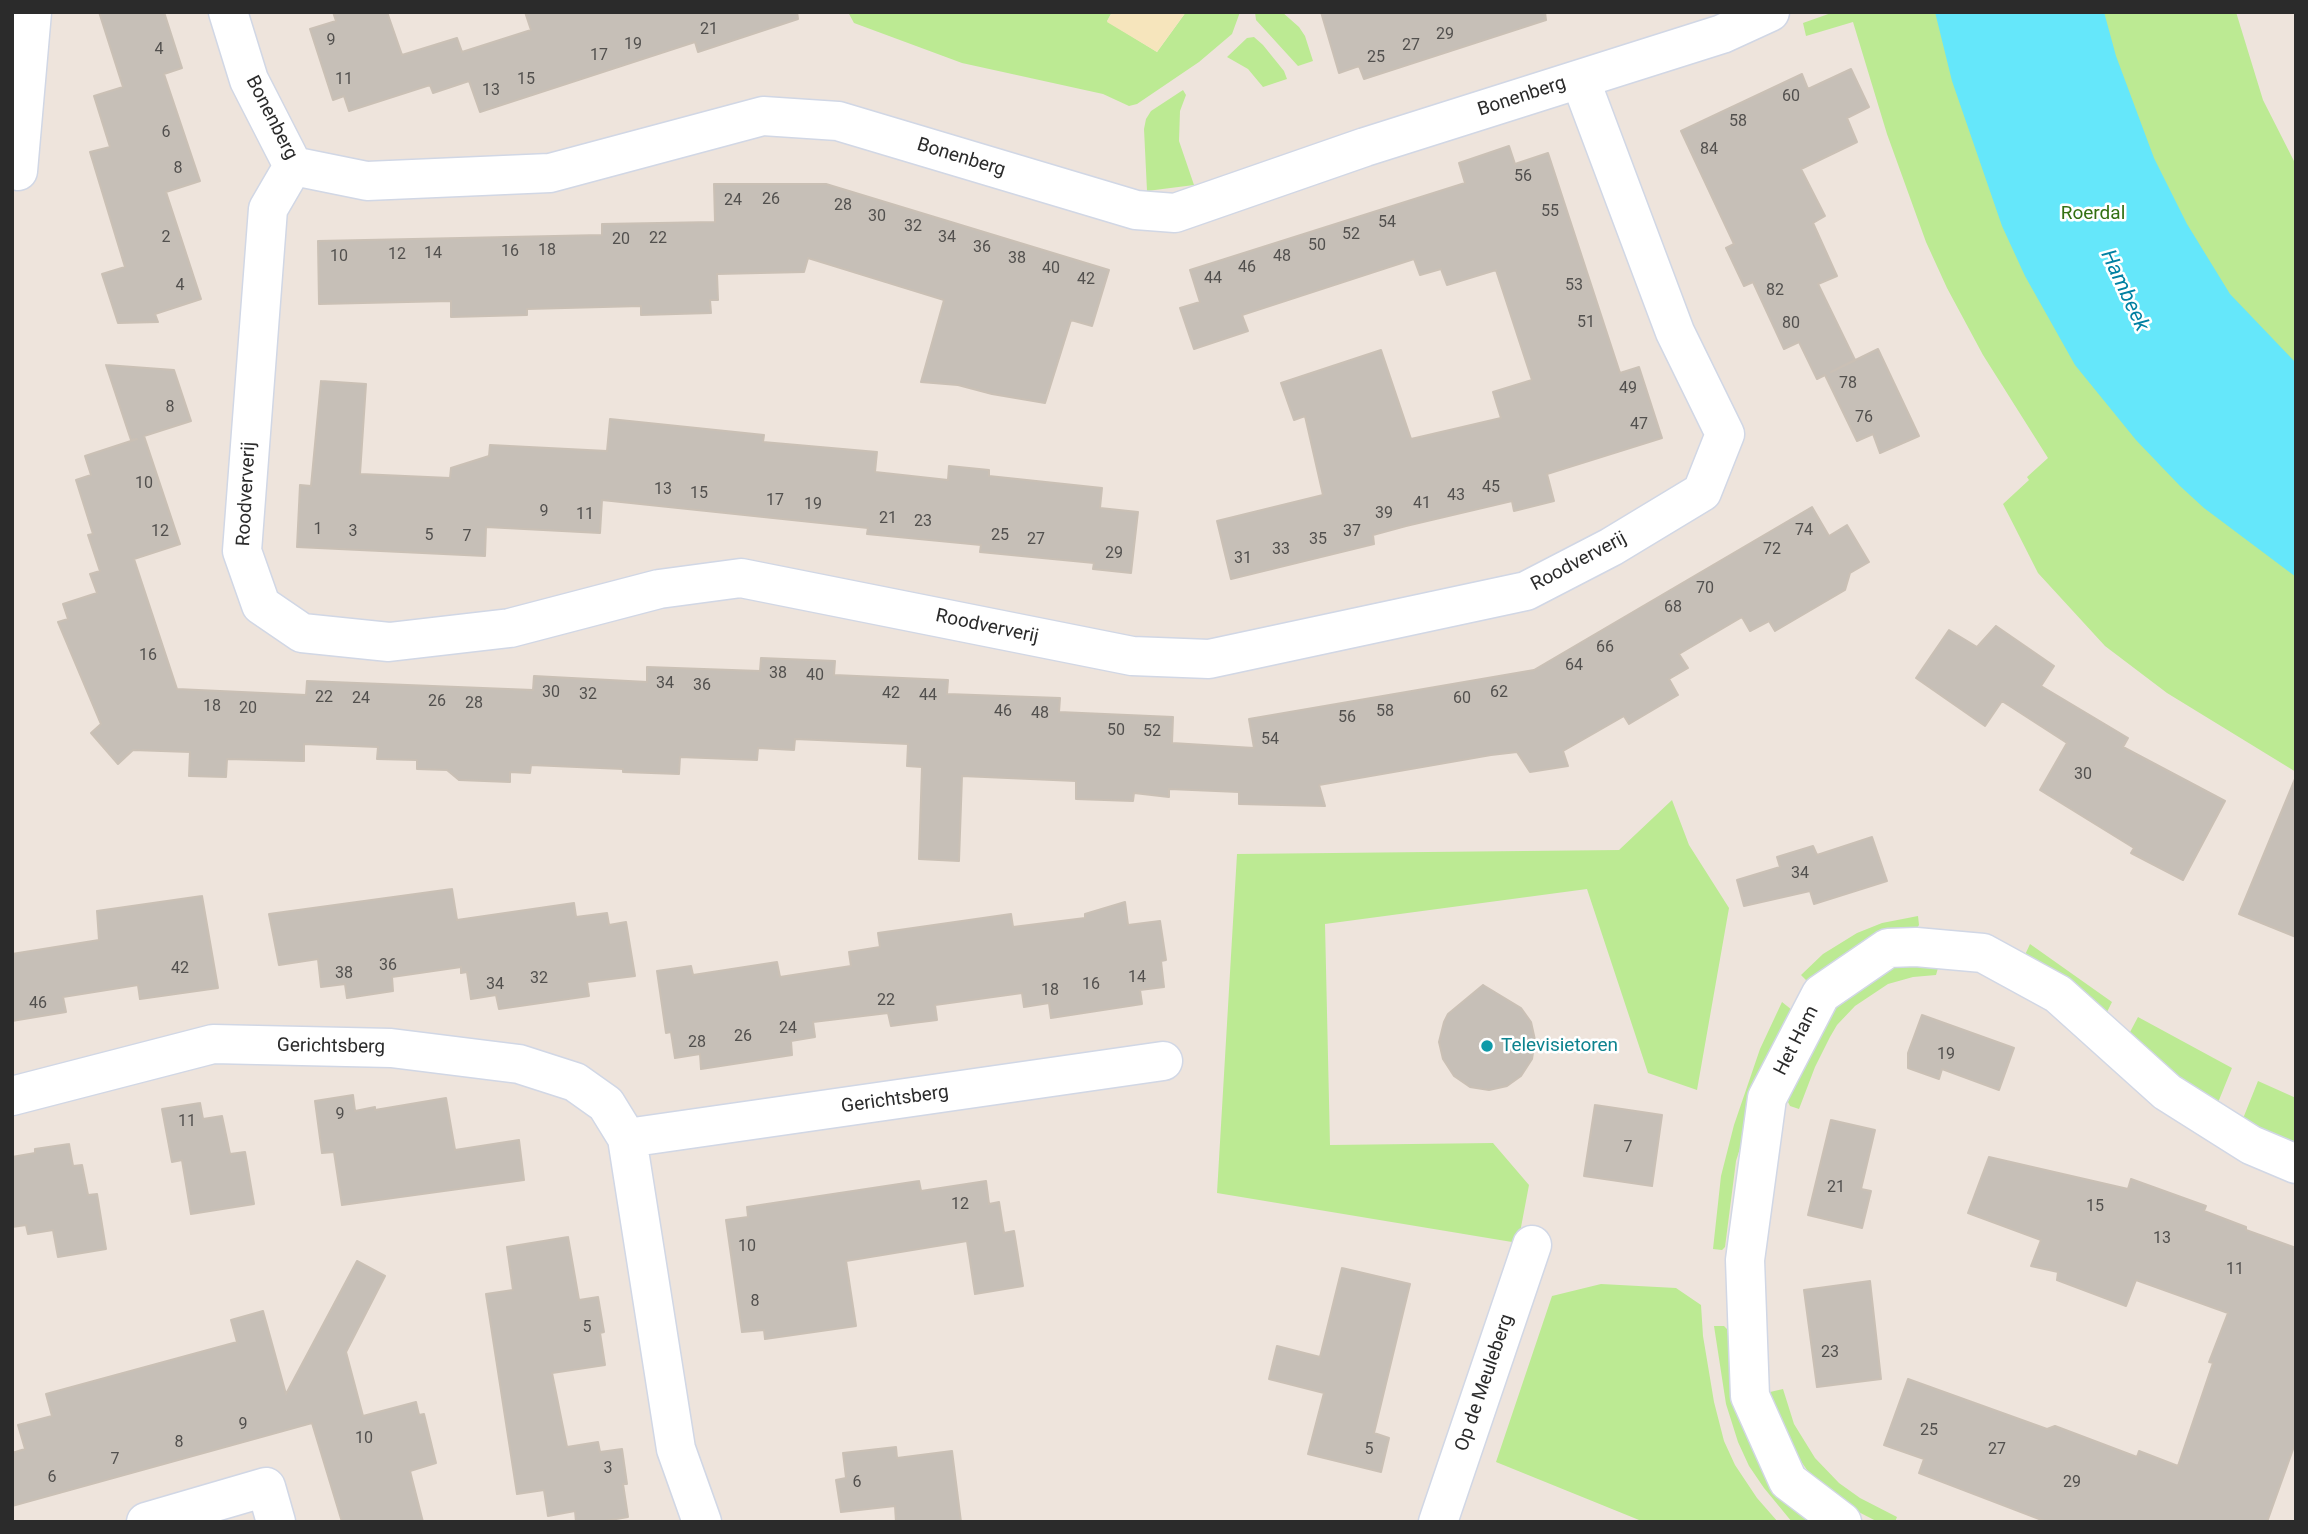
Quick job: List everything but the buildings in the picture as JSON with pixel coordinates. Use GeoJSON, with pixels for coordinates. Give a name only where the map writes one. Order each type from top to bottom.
{"type":"FeatureCollection","features":[{"type":"Feature","properties":{"kind":"street"},"geometry":{"type":"LineString","coordinates":[[18,172],[32,12]]}},
{"type":"Feature","properties":{"kind":"street","name":"Bonenberg"},"geometry":{"type":"LineString","coordinates":[[228,12],[249,80],[293,166],[367,181],[550,173],[763,116],[838,121],[1136,210],[1175,213],[1365,147],[1722,34],[1770,12]]}},
{"type":"Feature","properties":{"kind":"street","name":"Roodververij"},"geometry":{"type":"LineString","coordinates":[[293,166],[268,209],[242,551],[261,605],[302,633],[389,642],[510,628],[659,589],[741,578],[1132,656],[1209,659],[1526,591],[1611,547],[1702,492],[1725,434],[1675,332],[1580,79]]}},
{"type":"Feature","properties":{"kind":"street","name":"Het Ham"},"geometry":{"type":"LineString","coordinates":[[1842,1522],[1788,1481],[1751,1396],[1745,1260],[1767,1098],[1821,994],[1888,948],[1916,947],[1983,953],[2058,994],[2167,1091],[2251,1145],[2296,1164]]}},
{"type":"Feature","properties":{"kind":"street","name":"Gerichtsberg"},"geometry":{"type":"LineString","coordinates":[[12,1096],[213,1044],[391,1048],[519,1064],[575,1082],[606,1104],[626,1138],[676,1449],[702,1522]]}},
{"type":"Feature","properties":{"kind":"street","name":"Gerichtsberg"},"geometry":{"type":"LineString","coordinates":[[626,1138],[1163,1061]]}},
{"type":"Feature","properties":{"kind":"street","name":"Op de Meuleberg"},"geometry":{"type":"LineString","coordinates":[[1438,1522],[1532,1245]]}},
{"type":"Feature","properties":{"kind":"street"},"geometry":{"type":"LineString","coordinates":[[146,1522],[265,1487],[276,1522]]}},
{"type":"Feature","properties":{"kind":"green space"},"geometry":{"type":"Polygon","coordinates":[[[848,12],[1112,12],[1107,21],[1157,52],[1186,12],[1240,12],[1232,34],[1199,62],[1137,104],[1129,106],[1103,94],[962,63],[854,23],[848,12]]]}},
{"type":"Feature","properties":{"kind":"green space"},"geometry":{"type":"Polygon","coordinates":[[[1255,12],[1282,12],[1305,36],[1313,61],[1298,66],[1256,20],[1255,12]]]}},
{"type":"Feature","properties":{"kind":"green space","name":"Roerdal"},"geometry":{"type":"Polygon","coordinates":[[[1834,12],[2236,12],[2263,100],[2296,165],[2296,772],[2167,693],[2105,646],[2038,573],[2003,504],[2048,458],[1983,355],[1926,242],[1887,134],[1853,22],[1806,36],[1803,23],[1834,12]]]}},
{"type":"Feature","properties":{"kind":"green space"},"geometry":{"type":"Polygon","coordinates":[[[1254,37],[1284,71],[1287,79],[1263,87],[1248,69],[1227,57],[1247,38],[1254,37]]]}},
{"type":"Feature","properties":{"kind":"green space"},"geometry":{"type":"Polygon","coordinates":[[[1183,90],[1186,95],[1180,111],[1179,141],[1194,185],[1147,191],[1144,129],[1146,119],[1151,111],[1183,90]]]}},
{"type":"Feature","properties":{"kind":"green space"},"geometry":{"type":"Polygon","coordinates":[[[1672,800],[1689,845],[1729,908],[1697,1090],[1648,1073],[1587,889],[1325,924],[1330,1145],[1493,1143],[1529,1185],[1518,1243],[1217,1193],[1237,854],[1619,850],[1672,800]]]}},
{"type":"Feature","properties":{"kind":"green space"},"geometry":{"type":"Polygon","coordinates":[[[1918,916],[1917,928],[1808,982],[1801,975],[1823,954],[1857,933],[1882,923],[1918,916]]]}},
{"type":"Feature","properties":{"kind":"green space"},"geometry":{"type":"Polygon","coordinates":[[[2030,944],[2112,1002],[2107,1012],[2024,957],[2030,944]]]}},
{"type":"Feature","properties":{"kind":"green space"},"geometry":{"type":"Polygon","coordinates":[[[1940,961],[1936,975],[1913,977],[1888,984],[1855,1006],[1830,1037],[1799,1109],[1790,1106],[1788,1102],[1795,1083],[1831,1011],[1850,992],[1884,970],[1910,962],[1940,961]]]}},
{"type":"Feature","properties":{"kind":"green space"},"geometry":{"type":"Polygon","coordinates":[[[1782,1002],[1792,1010],[1764,1072],[1736,1161],[1725,1247],[1722,1250],[1713,1249],[1721,1176],[1734,1125],[1760,1049],[1782,1002]]]}},
{"type":"Feature","properties":{"kind":"green space"},"geometry":{"type":"Polygon","coordinates":[[[2138,1017],[2232,1068],[2217,1105],[2212,1106],[2129,1034],[2138,1017]]]}},
{"type":"Feature","properties":{"kind":"green space"},"geometry":{"type":"Polygon","coordinates":[[[2258,1081],[2296,1098],[2296,1149],[2242,1121],[2258,1081]]]}},
{"type":"Feature","properties":{"kind":"green space"},"geometry":{"type":"Polygon","coordinates":[[[1601,1284],[1676,1288],[1701,1305],[1703,1336],[1714,1402],[1724,1441],[1735,1465],[1757,1498],[1778,1522],[1644,1522],[1496,1462],[1552,1296],[1601,1284]]]}},
{"type":"Feature","properties":{"kind":"green space"},"geometry":{"type":"Polygon","coordinates":[[[1714,1326],[1724,1326],[1727,1329],[1737,1394],[1815,1522],[1792,1522],[1749,1466],[1726,1404],[1714,1326]]]}},
{"type":"Feature","properties":{"kind":"green space"},"geometry":{"type":"Polygon","coordinates":[[[1783,1389],[1794,1424],[1815,1458],[1839,1483],[1860,1498],[1897,1517],[1895,1522],[1878,1522],[1847,1506],[1807,1470],[1792,1448],[1775,1411],[1770,1392],[1783,1389]]]}},
{"type":"Feature","properties":{"kind":"sand"},"geometry":{"type":"Polygon","coordinates":[[[1112,12],[1186,12],[1157,52],[1107,22],[1112,12]]]}},
{"type":"Feature","properties":{"kind":"water","name":"Hambeek"},"geometry":{"type":"Polygon","coordinates":[[[1935,12],[2104,12],[2116,56],[2154,158],[2187,224],[2230,294],[2296,363],[2296,577],[2204,508],[2180,486],[2136,440],[2075,365],[2025,276],[2002,226],[1952,81],[1935,12]]]}},
{"type":"Feature","properties":{"kind":"place","name":"Televisietoren"},"geometry":{"type":"Point","coordinates":[1487,1046]}}]}
